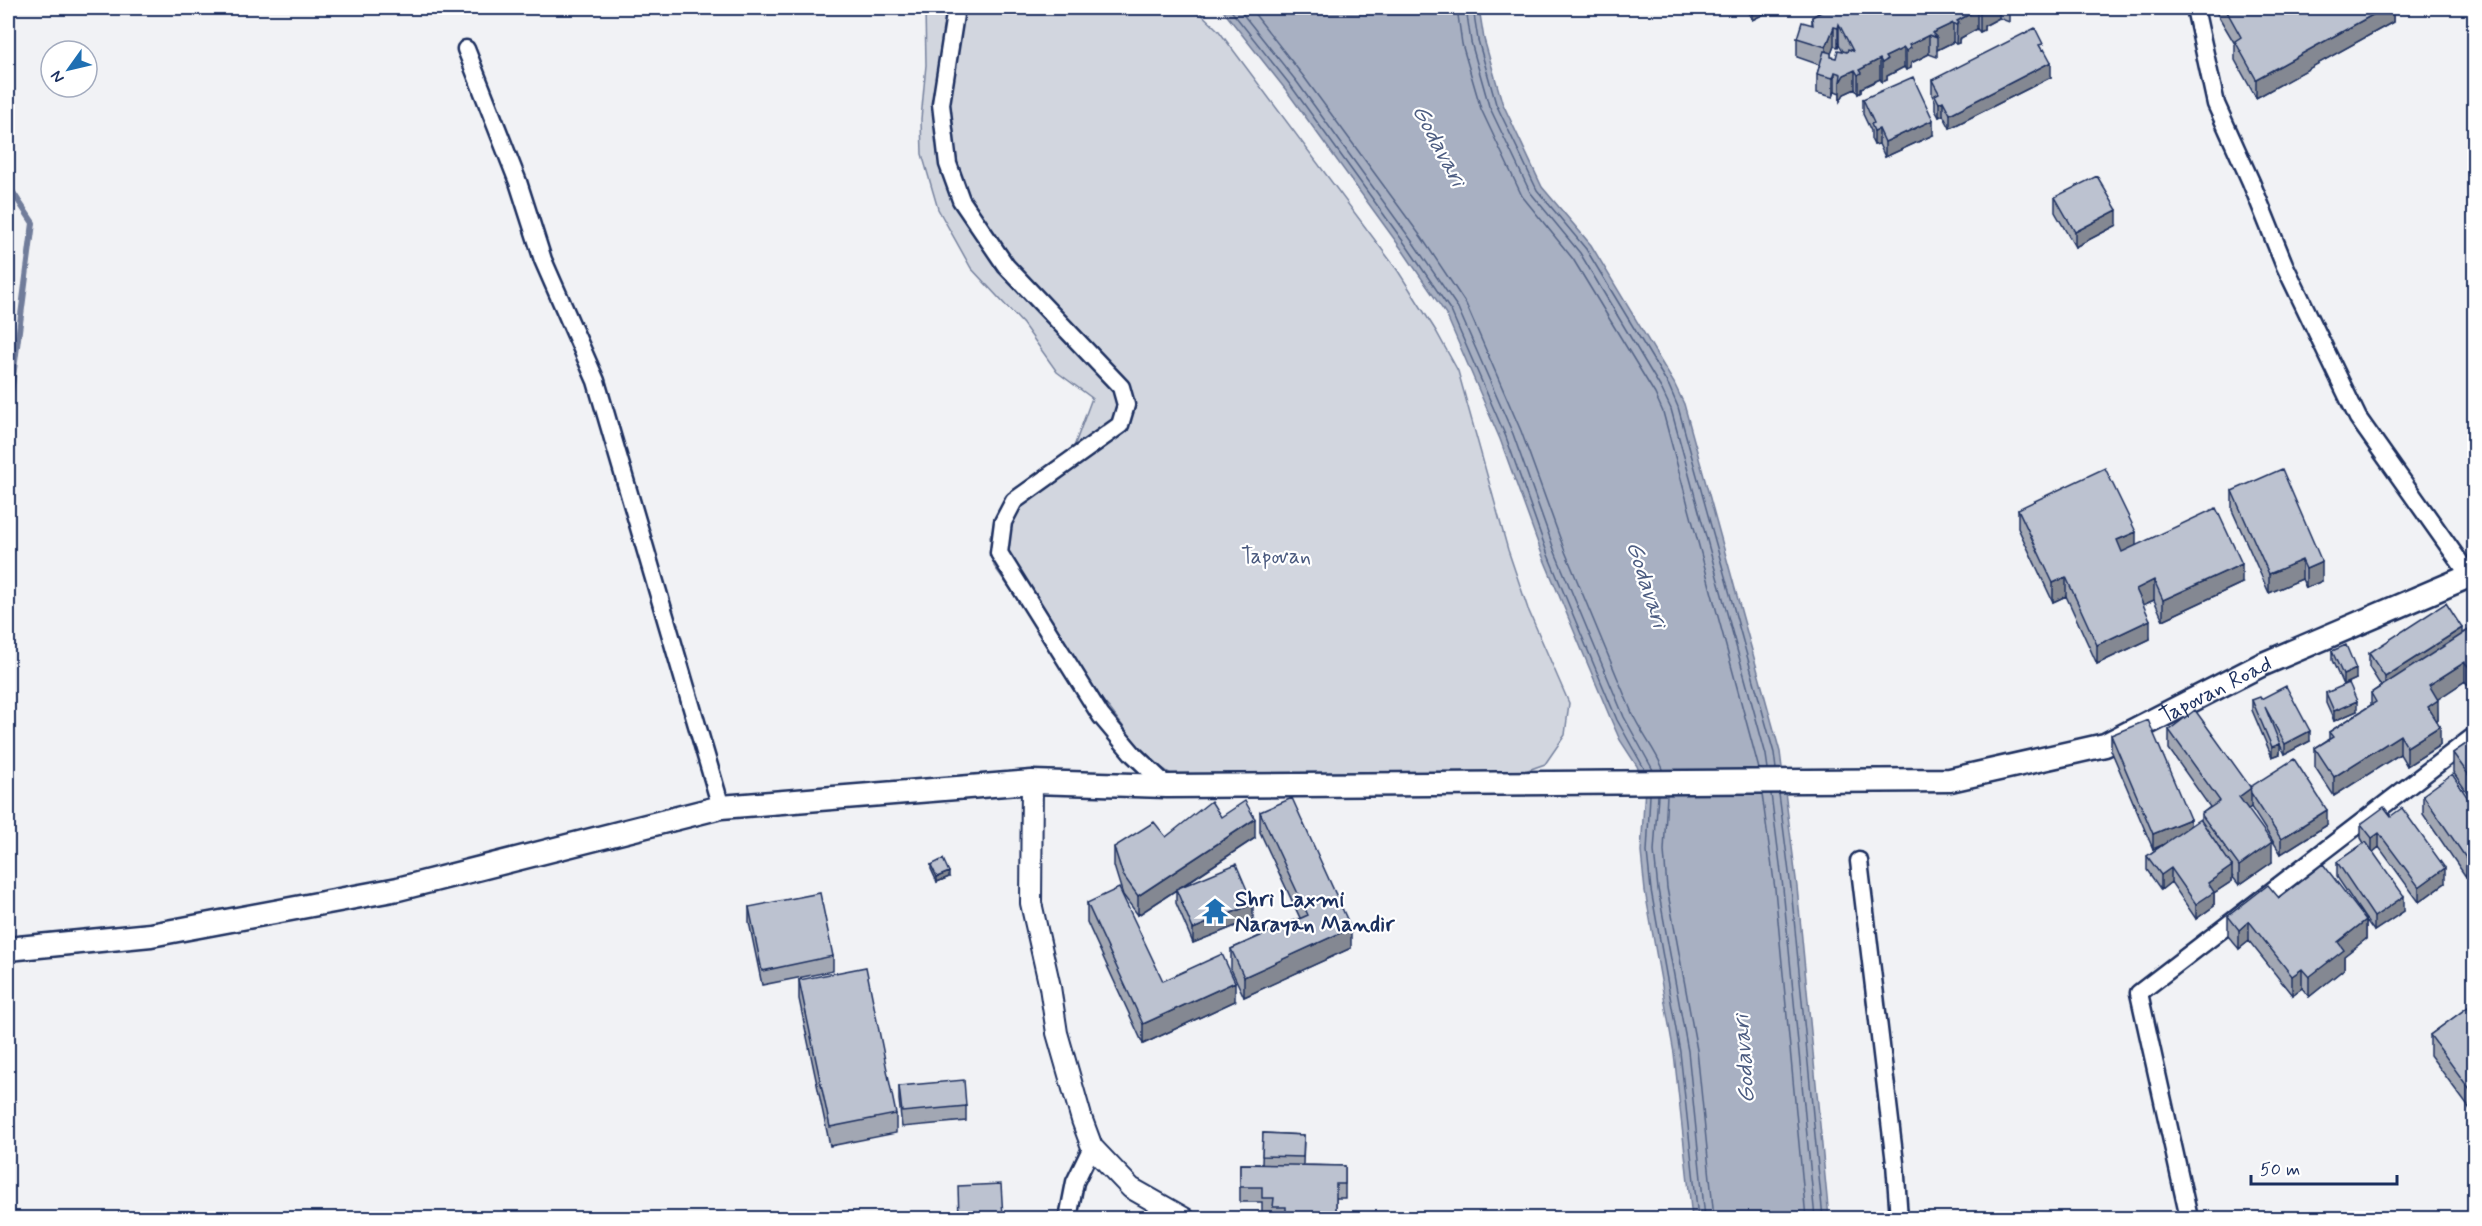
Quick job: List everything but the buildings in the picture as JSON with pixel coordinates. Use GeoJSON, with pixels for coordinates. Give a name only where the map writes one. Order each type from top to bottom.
{"type":"FeatureCollection","features":[{"type":"Feature","properties":{"kind":"main road","name":"Tapovan Road"},"geometry":{"type":"LineString","coordinates":[[8,949],[151,935],[398,889],[721,807],[1032,782],[1167,786],[1950,780],[2104,745],[2261,665],[2473,575]]}},
{"type":"Feature","properties":{"kind":"street"},"geometry":{"type":"LineString","coordinates":[[956,8],[941,104],[948,164],[961,201],[1006,266],[1121,387],[1126,405],[1120,425],[1014,501],[1002,522],[999,553],[1101,716],[1133,754],[1167,786]]}},
{"type":"Feature","properties":{"kind":"street"},"geometry":{"type":"LineString","coordinates":[[2195,8],[2216,104],[2294,285],[2358,418],[2473,575]]}},
{"type":"Feature","properties":{"kind":"street"},"geometry":{"type":"LineString","coordinates":[[466,50],[518,182],[543,260],[596,381],[721,807]]}},
{"type":"Feature","properties":{"kind":"street"},"geometry":{"type":"LineString","coordinates":[[2189,1218],[2139,993],[2475,736]]}},
{"type":"Feature","properties":{"kind":"street"},"geometry":{"type":"LineString","coordinates":[[1032,782],[1031,903],[1058,1033],[1082,1120],[1092,1147],[1131,1188],[1184,1218]]}},
{"type":"Feature","properties":{"kind":"street"},"geometry":{"type":"LineString","coordinates":[[1859,861],[1895,1163],[1899,1218]]}},
{"type":"Feature","properties":{"kind":"street"},"geometry":{"type":"LineString","coordinates":[[1068,1218],[1075,1182],[1092,1147]]}},
{"type":"Feature","properties":{"kind":"green space","name":"Tapovan"},"geometry":{"type":"Polygon","coordinates":[[[925,8],[1195,8],[1219,31],[1398,271],[1458,371],[1508,550],[1528,609],[1569,703],[1565,735],[1545,764],[1511,776],[1184,783],[1145,756],[1110,709],[1034,623],[994,566],[990,537],[997,519],[1065,471],[1092,398],[1057,372],[1023,324],[971,268],[938,209],[922,154],[921,119],[926,65],[925,8]]]}},
{"type":"Feature","properties":{"kind":"water","name":"Godavari"},"geometry":{"type":"Polygon","coordinates":[[[1221,8],[1479,8],[1484,39],[1502,102],[1542,187],[1591,245],[1674,383],[1684,404],[1780,752],[1797,887],[1829,1218],[1692,1218],[1674,1053],[1645,891],[1641,852],[1645,787],[1637,766],[1620,740],[1612,722],[1543,557],[1500,439],[1446,314],[1286,90],[1221,8]]]}},
{"type":"Feature","properties":{"kind":"waterway"},"geometry":{"type":"LineString","coordinates":[[8,185],[33,223],[8,404]]}},
{"type":"Feature","properties":{"kind":"place","name":"Shri Laxmi Narayan Mandir"},"geometry":{"type":"Point","coordinates":[1215,911]}}]}
